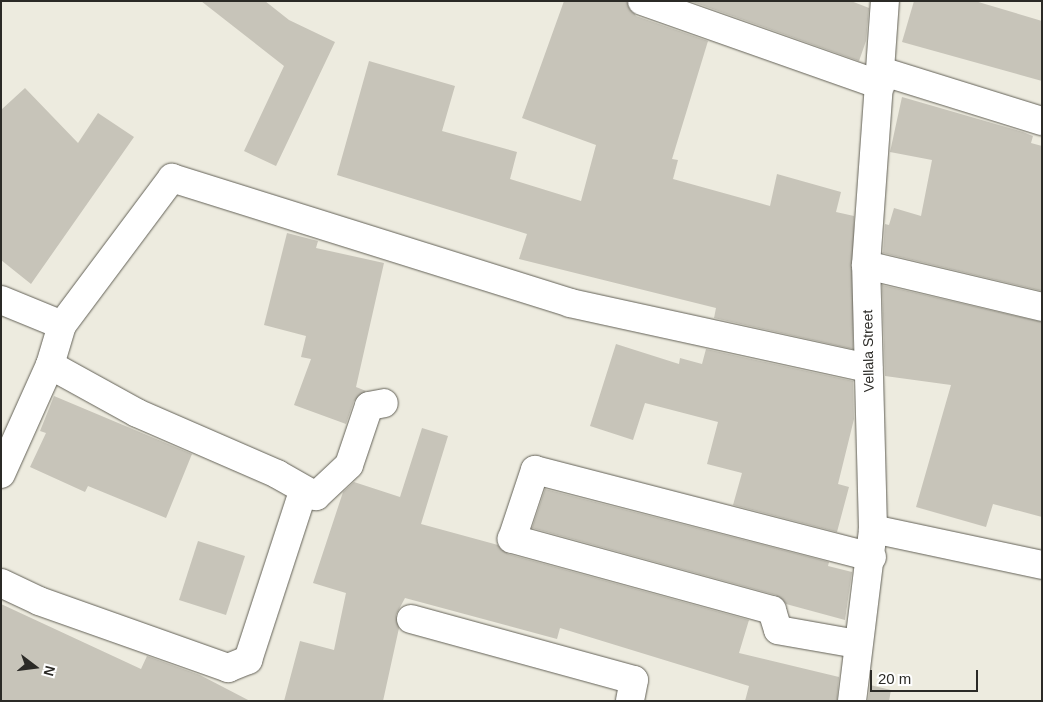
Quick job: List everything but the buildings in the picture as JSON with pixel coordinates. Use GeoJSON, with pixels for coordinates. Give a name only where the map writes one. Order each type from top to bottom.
{"type":"FeatureCollection","features":[{"type":"Feature","properties":{"kind":"street"},"geometry":{"type":"LineString","coordinates":[[642,1],[881,78],[1042,121]]}},
{"type":"Feature","properties":{"kind":"street","name":"Vellala Street"},"geometry":{"type":"LineString","coordinates":[[852,701],[857,644],[872,557],[873,529],[866,265],[881,78],[885,1]]}},
{"type":"Feature","properties":{"kind":"street"},"geometry":{"type":"LineString","coordinates":[[1,474],[50,365],[62,325],[172,178],[570,303],[868,368]]}},
{"type":"Feature","properties":{"kind":"street"},"geometry":{"type":"LineString","coordinates":[[866,265],[1042,307]]}},
{"type":"Feature","properties":{"kind":"street"},"geometry":{"type":"LineString","coordinates":[[1,300],[62,325]]}},
{"type":"Feature","properties":{"kind":"street"},"geometry":{"type":"LineString","coordinates":[[50,365],[137,413],[276,474],[302,492],[316,496],[349,465],[369,406],[384,403]]}},
{"type":"Feature","properties":{"kind":"street"},"geometry":{"type":"LineString","coordinates":[[857,644],[778,630],[772,610],[512,539],[534,470],[872,557]]}},
{"type":"Feature","properties":{"kind":"street"},"geometry":{"type":"LineString","coordinates":[[1,583],[39,601],[228,668],[248,660],[302,492]]}},
{"type":"Feature","properties":{"kind":"street"},"geometry":{"type":"LineString","coordinates":[[873,529],[1042,565]]}},
{"type":"Feature","properties":{"kind":"street"},"geometry":{"type":"LineString","coordinates":[[410,619],[634,680],[630,701]]}}]}
